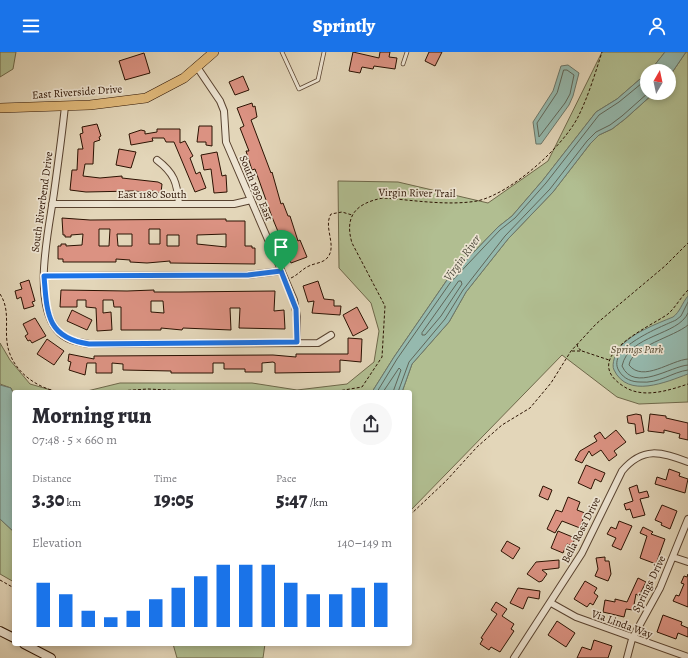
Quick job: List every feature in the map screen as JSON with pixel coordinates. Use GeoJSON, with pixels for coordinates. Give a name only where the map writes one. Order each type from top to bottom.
{"type":"FeatureCollection","features":[{"type":"Feature","properties":{"kind":"main road","name":"East Riverside Drive"},"geometry":{"type":"LineString","coordinates":[[0,108],[90,105],[146,98],[184,78],[214,52]]}},
{"type":"Feature","properties":{"kind":"main road"},"geometry":{"type":"LineString","coordinates":[[0,630],[12,637]]}},
{"type":"Feature","properties":{"kind":"main road"},"geometry":{"type":"LineString","coordinates":[[28,646],[52,658]]}},
{"type":"Feature","properties":{"kind":"street","name":"South 1930 East"},"geometry":{"type":"LineString","coordinates":[[197,67],[211,85],[224,111],[226,142],[296,309],[297,342]]}},
{"type":"Feature","properties":{"kind":"street","name":"South Riverbend Drive"},"geometry":{"type":"LineString","coordinates":[[66,106],[45,243],[44,276],[47,312],[57,331],[76,342],[89,344],[318,343],[331,335]]}},
{"type":"Feature","properties":{"kind":"street"},"geometry":{"type":"LineString","coordinates":[[157,160],[173,176],[178,188],[179,204]]}},
{"type":"Feature","properties":{"kind":"street","name":"East 1180 South"},"geometry":{"type":"LineString","coordinates":[[52,204],[234,204],[251,200]]}},
{"type":"Feature","properties":{"kind":"street"},"geometry":{"type":"LineString","coordinates":[[44,276],[248,275],[281,271]]}},
{"type":"Feature","properties":{"kind":"street","name":"Bella Rosa Drive"},"geometry":{"type":"LineString","coordinates":[[514,658],[582,553],[622,471],[630,462],[651,453],[662,453],[688,462]]}},
{"type":"Feature","properties":{"kind":"street","name":"Springs Drive"},"geometry":{"type":"LineString","coordinates":[[627,658],[632,639],[660,588],[688,519]]}},
{"type":"Feature","properties":{"kind":"street"},"geometry":{"type":"LineString","coordinates":[[673,557],[688,562]]}},
{"type":"Feature","properties":{"kind":"street","name":"Via Linda Way"},"geometry":{"type":"LineString","coordinates":[[551,603],[576,617],[632,639],[688,657]]}},
{"type":"Feature","properties":{"kind":"lane"},"geometry":{"type":"LineString","coordinates":[[282,52],[299,89],[318,80],[324,52]]}},
{"type":"Feature","properties":{"kind":"lane"},"geometry":{"type":"LineString","coordinates":[[403,64],[407,52]]}},
{"type":"Feature","properties":{"kind":"path","name":"Virgin River Trail"},"geometry":{"type":"LineString","coordinates":[[352,216],[357,209],[369,200],[383,198],[468,202],[486,198],[498,193],[528,173],[550,153],[566,135],[577,119],[584,104],[602,52]]}},
{"type":"Feature","properties":{"kind":"path"},"geometry":{"type":"LineString","coordinates":[[290,279],[298,275],[308,266],[324,260],[329,256],[331,247],[328,222],[331,214],[342,212],[352,216],[348,227],[352,244],[385,306],[382,357],[362,387],[344,390]]}},
{"type":"Feature","properties":{"kind":"path"},"geometry":{"type":"LineString","coordinates":[[412,514],[446,481],[477,447],[502,425],[530,408],[551,383],[571,351],[596,324],[665,266],[688,243]]}},
{"type":"Feature","properties":{"kind":"path"},"geometry":{"type":"LineString","coordinates":[[688,290],[670,312],[620,345],[612,353],[609,368],[612,376],[626,389],[641,393],[657,393],[688,384]]}},
{"type":"Feature","properties":{"kind":"path"},"geometry":{"type":"LineString","coordinates":[[0,294],[6,312],[9,353],[19,369],[33,383],[48,390]]}},
{"type":"Feature","properties":{"kind":"path"},"geometry":{"type":"LineString","coordinates":[[577,344],[578,348],[582,351]]}},
{"type":"Feature","properties":{"kind":"path"},"geometry":{"type":"LineString","coordinates":[[571,351],[582,351],[610,360]]}},
{"type":"Feature","properties":{"kind":"path"},"geometry":{"type":"LineString","coordinates":[[133,390],[167,390]]}},
{"type":"Feature","properties":{"kind":"path"},"geometry":{"type":"LineString","coordinates":[[0,580],[12,587]]}},
{"type":"Feature","properties":{"kind":"green space"},"geometry":{"type":"Polygon","coordinates":[[[0,52],[16,52],[13,69],[0,77],[0,52]]]}},
{"type":"Feature","properties":{"kind":"green space"},"geometry":{"type":"Polygon","coordinates":[[[602,52],[665,52],[656,64],[640,64],[640,79],[617,99],[596,112],[543,180],[512,216],[498,227],[447,280],[373,390],[297,390],[347,384],[374,362],[379,331],[371,303],[339,268],[338,181],[398,182],[488,203],[548,161],[602,52]]]}},
{"type":"Feature","properties":{"kind":"green space","name":"Springs Park"},"geometry":{"type":"Polygon","coordinates":[[[686,52],[688,52],[688,402],[639,404],[617,397],[562,355],[412,509],[412,390],[403,390],[412,364],[449,322],[466,292],[508,239],[553,192],[590,144],[599,135],[612,129],[646,100],[676,100],[676,67],[686,52]]]}},
{"type":"Feature","properties":{"kind":"green space"},"geometry":{"type":"Polygon","coordinates":[[[0,343],[10,360],[30,384],[51,390],[12,390],[11,388],[0,384],[0,343]]]}},
{"type":"Feature","properties":{"kind":"green space"},"geometry":{"type":"Polygon","coordinates":[[[120,383],[252,383],[297,390],[91,390],[120,383]]]}},
{"type":"Feature","properties":{"kind":"green space"},"geometry":{"type":"Polygon","coordinates":[[[0,519],[12,530],[12,581],[0,574],[0,519]]]}},
{"type":"Feature","properties":{"kind":"green space"},"geometry":{"type":"Polygon","coordinates":[[[174,646],[265,646],[263,658],[177,658],[174,646]]]}},
{"type":"Feature","properties":{"kind":"water"},"geometry":{"type":"Polygon","coordinates":[[[665,52],[686,52],[676,67],[676,64],[656,64],[665,52]]]}},
{"type":"Feature","properties":{"kind":"water"},"geometry":{"type":"Polygon","coordinates":[[[568,65],[579,73],[573,96],[569,105],[541,144],[536,144],[533,122],[553,91],[561,66],[568,65]]]}},
{"type":"Feature","properties":{"kind":"water"},"geometry":{"type":"Polygon","coordinates":[[[640,79],[640,100],[646,100],[625,119],[612,129],[599,135],[590,144],[553,192],[508,239],[466,292],[449,322],[412,364],[403,390],[373,390],[447,280],[498,227],[512,216],[543,180],[596,112],[617,99],[640,79]]]}},
{"type":"Feature","properties":{"kind":"water"},"geometry":{"type":"Polygon","coordinates":[[[688,296],[688,374],[659,384],[648,386],[628,384],[620,379],[614,370],[613,365],[620,347],[638,333],[673,317],[688,296]]]}},
{"type":"Feature","properties":{"kind":"water"},"geometry":{"type":"Polygon","coordinates":[[[0,385],[11,388],[12,390],[12,530],[0,519],[0,385]]]}},
{"type":"Feature","properties":{"kind":"building"},"geometry":{"type":"Polygon","coordinates":[[[353,52],[379,58],[380,52],[390,52],[389,57],[397,58],[395,69],[374,66],[373,69],[362,67],[360,73],[349,71],[353,52]]]}},
{"type":"Feature","properties":{"kind":"building"},"geometry":{"type":"Polygon","coordinates":[[[429,52],[442,52],[435,66],[425,61],[429,52]]]}},
{"type":"Feature","properties":{"kind":"building"},"geometry":{"type":"Polygon","coordinates":[[[144,53],[150,73],[125,80],[119,61],[144,53]]]}},
{"type":"Feature","properties":{"kind":"building"},"geometry":{"type":"Polygon","coordinates":[[[243,76],[249,90],[235,95],[229,82],[243,76]]]}},
{"type":"Feature","properties":{"kind":"building"},"geometry":{"type":"Polygon","coordinates":[[[252,103],[253,107],[255,106],[257,117],[251,120],[271,173],[272,172],[281,204],[283,203],[288,216],[290,216],[298,241],[300,240],[307,257],[291,263],[272,217],[255,169],[252,170],[246,151],[249,151],[240,128],[244,126],[237,108],[252,103]]]}},
{"type":"Feature","properties":{"kind":"building"},"geometry":{"type":"Polygon","coordinates":[[[97,124],[101,136],[99,137],[100,140],[94,142],[93,164],[85,164],[83,176],[100,178],[122,176],[122,178],[158,182],[162,184],[161,193],[152,191],[151,193],[134,191],[86,192],[70,190],[72,170],[77,170],[78,149],[83,149],[80,134],[83,133],[82,127],[97,124]]]}},
{"type":"Feature","properties":{"kind":"building"},"geometry":{"type":"Polygon","coordinates":[[[199,126],[212,126],[212,146],[206,145],[206,142],[197,142],[199,126]]]}},
{"type":"Feature","properties":{"kind":"building"},"geometry":{"type":"Polygon","coordinates":[[[157,129],[180,129],[180,143],[185,141],[193,156],[190,158],[196,174],[200,172],[206,188],[195,192],[174,142],[166,142],[164,138],[152,138],[153,141],[131,145],[129,134],[141,130],[145,131],[145,134],[157,132],[157,129]]]}},
{"type":"Feature","properties":{"kind":"building"},"geometry":{"type":"Polygon","coordinates":[[[119,149],[136,152],[131,168],[116,165],[119,149]]]}},
{"type":"Feature","properties":{"kind":"building"},"geometry":{"type":"Polygon","coordinates":[[[217,152],[222,176],[226,175],[227,192],[214,193],[211,169],[204,170],[201,155],[217,152]]]}},
{"type":"Feature","properties":{"kind":"building"},"geometry":{"type":"Polygon","coordinates":[[[62,218],[90,220],[226,219],[226,221],[245,221],[245,246],[252,246],[252,248],[255,248],[255,264],[170,263],[170,261],[147,263],[116,259],[116,262],[63,262],[63,259],[58,259],[58,246],[61,246],[61,244],[66,244],[66,246],[82,245],[83,234],[71,235],[71,237],[65,237],[65,235],[63,235],[62,218]],[[99,229],[99,246],[109,246],[110,229],[99,229]],[[149,229],[149,244],[160,244],[160,229],[149,229]],[[117,234],[118,246],[132,246],[132,234],[117,234]],[[226,234],[197,235],[197,244],[226,247],[226,234]],[[167,235],[167,246],[179,246],[179,235],[167,235]]]}},
{"type":"Feature","properties":{"kind":"building"},"geometry":{"type":"Polygon","coordinates":[[[29,280],[35,301],[32,302],[34,306],[24,309],[21,297],[17,299],[15,291],[22,289],[20,283],[29,280]]]}},
{"type":"Feature","properties":{"kind":"building"},"geometry":{"type":"Polygon","coordinates":[[[318,281],[324,299],[334,300],[334,306],[341,306],[340,315],[312,313],[314,301],[308,302],[303,286],[318,281]]]}},
{"type":"Feature","properties":{"kind":"building"},"geometry":{"type":"Polygon","coordinates":[[[61,290],[154,290],[154,292],[275,291],[274,311],[284,310],[285,329],[239,328],[240,308],[230,308],[231,330],[183,328],[182,330],[161,328],[161,330],[121,330],[121,307],[114,307],[113,300],[103,300],[103,313],[111,312],[112,330],[97,331],[96,308],[86,307],[86,300],[77,300],[77,307],[60,307],[61,290]],[[151,301],[151,312],[164,313],[163,301],[151,301]]]}},
{"type":"Feature","properties":{"kind":"building"},"geometry":{"type":"Polygon","coordinates":[[[357,307],[368,328],[353,336],[343,315],[357,307]]]}},
{"type":"Feature","properties":{"kind":"building"},"geometry":{"type":"Polygon","coordinates":[[[72,310],[92,320],[87,330],[67,321],[72,310]]]}},
{"type":"Feature","properties":{"kind":"building"},"geometry":{"type":"Polygon","coordinates":[[[35,318],[46,336],[32,343],[30,340],[28,341],[25,336],[28,334],[23,324],[35,318]]]}},
{"type":"Feature","properties":{"kind":"building"},"geometry":{"type":"Polygon","coordinates":[[[348,338],[362,339],[361,362],[340,360],[340,372],[275,373],[275,363],[273,362],[262,363],[262,372],[245,372],[245,369],[224,369],[224,363],[213,363],[213,373],[171,373],[171,371],[123,370],[123,364],[112,363],[112,373],[96,373],[96,363],[87,363],[85,375],[69,370],[71,362],[68,361],[69,354],[94,359],[94,356],[273,355],[296,357],[296,354],[348,354],[348,338]]]}},
{"type":"Feature","properties":{"kind":"building"},"geometry":{"type":"Polygon","coordinates":[[[47,339],[64,351],[54,365],[37,354],[47,339]]]}},
{"type":"Feature","properties":{"kind":"building"},"geometry":{"type":"Polygon","coordinates":[[[636,414],[641,415],[644,432],[636,434],[635,424],[628,423],[627,416],[636,414]]]}},
{"type":"Feature","properties":{"kind":"building"},"geometry":{"type":"Polygon","coordinates":[[[650,414],[666,416],[666,418],[688,423],[688,440],[679,438],[680,434],[664,430],[664,433],[648,431],[650,414]]]}},
{"type":"Feature","properties":{"kind":"building"},"geometry":{"type":"Polygon","coordinates":[[[616,430],[626,442],[614,451],[617,455],[609,461],[601,450],[592,456],[589,451],[582,463],[575,460],[580,451],[597,441],[594,436],[600,432],[605,439],[616,430]]]}},
{"type":"Feature","properties":{"kind":"building"},"geometry":{"type":"Polygon","coordinates":[[[586,465],[605,473],[601,482],[595,479],[591,489],[578,483],[586,465]]]}},
{"type":"Feature","properties":{"kind":"building"},"geometry":{"type":"Polygon","coordinates":[[[669,469],[680,473],[679,476],[688,479],[685,493],[655,484],[657,477],[666,480],[669,469]]]}},
{"type":"Feature","properties":{"kind":"building"},"geometry":{"type":"Polygon","coordinates":[[[637,485],[639,493],[647,491],[649,497],[640,499],[645,515],[633,518],[630,509],[626,510],[624,504],[633,501],[629,488],[637,485]]]}},
{"type":"Feature","properties":{"kind":"building"},"geometry":{"type":"Polygon","coordinates":[[[543,486],[552,490],[548,500],[539,496],[543,486]]]}},
{"type":"Feature","properties":{"kind":"building"},"geometry":{"type":"Polygon","coordinates":[[[568,497],[580,502],[577,510],[585,513],[580,528],[562,521],[555,533],[547,529],[556,510],[562,512],[568,497]]]}},
{"type":"Feature","properties":{"kind":"building"},"geometry":{"type":"Polygon","coordinates":[[[662,505],[677,511],[670,529],[661,525],[662,523],[655,520],[662,505]]]}},
{"type":"Feature","properties":{"kind":"building"},"geometry":{"type":"Polygon","coordinates":[[[619,521],[632,526],[621,550],[612,546],[616,538],[607,534],[611,527],[616,529],[619,521]]]}},
{"type":"Feature","properties":{"kind":"building"},"geometry":{"type":"Polygon","coordinates":[[[643,527],[653,532],[651,534],[665,539],[656,564],[640,558],[647,536],[640,533],[643,527]]]}},
{"type":"Feature","properties":{"kind":"building"},"geometry":{"type":"Polygon","coordinates":[[[558,531],[575,538],[572,546],[567,544],[563,553],[551,548],[558,531]]]}},
{"type":"Feature","properties":{"kind":"building"},"geometry":{"type":"Polygon","coordinates":[[[507,541],[520,548],[513,559],[501,551],[507,541]]]}},
{"type":"Feature","properties":{"kind":"building"},"geometry":{"type":"Polygon","coordinates":[[[605,557],[605,561],[609,561],[611,574],[608,581],[595,576],[598,569],[596,558],[605,557]]]}},
{"type":"Feature","properties":{"kind":"building"},"geometry":{"type":"Polygon","coordinates":[[[559,560],[559,568],[542,570],[547,574],[542,581],[539,582],[527,574],[536,562],[559,560]]]}},
{"type":"Feature","properties":{"kind":"building"},"geometry":{"type":"Polygon","coordinates":[[[688,574],[688,607],[673,601],[676,595],[679,596],[684,584],[681,583],[684,576],[687,577],[688,574]]]}},
{"type":"Feature","properties":{"kind":"building"},"geometry":{"type":"Polygon","coordinates":[[[638,578],[646,582],[639,596],[636,594],[633,610],[626,609],[624,617],[603,612],[605,600],[615,602],[615,599],[627,602],[638,578]]]}},
{"type":"Feature","properties":{"kind":"building"},"geometry":{"type":"Polygon","coordinates":[[[585,581],[597,588],[594,593],[598,596],[593,605],[590,603],[587,607],[574,599],[585,581]]]}},
{"type":"Feature","properties":{"kind":"building"},"geometry":{"type":"Polygon","coordinates":[[[518,588],[540,591],[539,599],[528,597],[523,609],[510,603],[518,588]]]}},
{"type":"Feature","properties":{"kind":"building"},"geometry":{"type":"Polygon","coordinates":[[[496,602],[507,609],[502,616],[514,624],[511,629],[514,631],[500,652],[491,647],[489,650],[480,644],[483,639],[481,638],[497,614],[491,610],[496,602]]]}},
{"type":"Feature","properties":{"kind":"building"},"geometry":{"type":"Polygon","coordinates":[[[663,615],[682,622],[681,625],[688,628],[688,637],[678,633],[676,639],[657,632],[663,615]]]}},
{"type":"Feature","properties":{"kind":"building"},"geometry":{"type":"Polygon","coordinates":[[[557,621],[575,633],[566,647],[548,635],[557,621]]]}},
{"type":"Feature","properties":{"kind":"building"},"geometry":{"type":"Polygon","coordinates":[[[594,640],[612,646],[608,658],[577,658],[582,647],[591,650],[594,640]]]}},
{"type":"Feature","properties":{"kind":"route"},"geometry":{"type":"LineString","coordinates":[[281,271],[294,300],[297,317],[297,342],[89,344],[76,342],[57,331],[47,312],[44,276],[262,275],[281,271]]}},
{"type":"Feature","properties":{"kind":"water label","name":"Virgin River"},"geometry":{"type":"Point","coordinates":[462,258]}}]}
